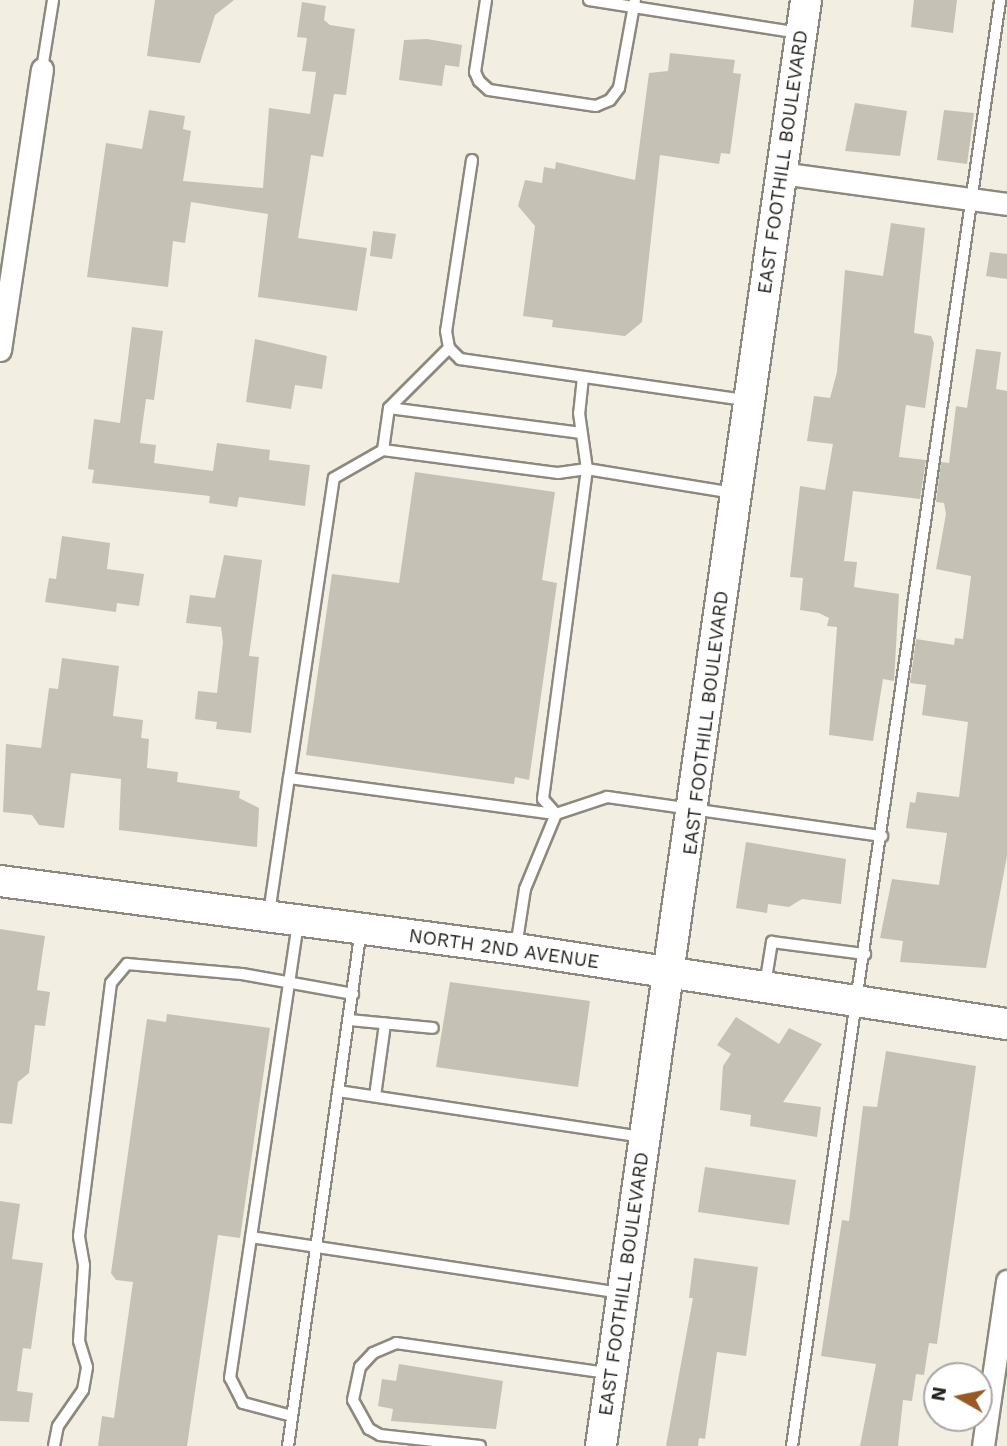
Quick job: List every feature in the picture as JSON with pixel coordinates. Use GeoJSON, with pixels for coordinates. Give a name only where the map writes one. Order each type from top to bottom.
{"type":"FeatureCollection","features":[{"type":"Feature","properties":{"kind":"main road","name":"EAST FOOTHILL BOULEVARD"},"geometry":{"type":"LineString","coordinates":[[601,1446],[694,809],[806,0]]}},
{"type":"Feature","properties":{"kind":"main road","name":"NORTH 2ND AVENUE"},"geometry":{"type":"LineString","coordinates":[[0,881],[516,949],[1007,1024]]}},
{"type":"Feature","properties":{"kind":"street"},"geometry":{"type":"LineString","coordinates":[[0,350],[42,69]]}},
{"type":"Feature","properties":{"kind":"street"},"geometry":{"type":"LineString","coordinates":[[782,173],[1007,204]]}},
{"type":"Feature","properties":{"kind":"street"},"geometry":{"type":"LineString","coordinates":[[983,1446],[1007,1281]]}},
{"type":"Feature","properties":{"kind":"lane"},"geometry":{"type":"LineString","coordinates":[[42,69],[53,0]]}},
{"type":"Feature","properties":{"kind":"lane"},"geometry":{"type":"LineString","coordinates":[[486,0],[475,72],[479,81],[489,90],[596,106],[610,100],[619,88],[634,3]]}},
{"type":"Feature","properties":{"kind":"lane"},"geometry":{"type":"LineString","coordinates":[[589,0],[634,3],[802,33]]}},
{"type":"Feature","properties":{"kind":"lane"},"geometry":{"type":"LineString","coordinates":[[792,1446],[882,836],[1000,0]]}},
{"type":"Feature","properties":{"kind":"lane"},"geometry":{"type":"LineString","coordinates":[[472,160],[446,331],[449,348],[460,359],[749,400]]}},
{"type":"Feature","properties":{"kind":"lane"},"geometry":{"type":"LineString","coordinates":[[383,450],[389,408],[449,348]]}},
{"type":"Feature","properties":{"kind":"lane"},"geometry":{"type":"LineString","coordinates":[[556,814],[543,799],[587,469],[580,433],[583,377]]}},
{"type":"Feature","properties":{"kind":"lane"},"geometry":{"type":"LineString","coordinates":[[389,408],[580,433]]}},
{"type":"Feature","properties":{"kind":"lane"},"geometry":{"type":"LineString","coordinates":[[268,916],[334,478],[383,450],[558,472],[587,469],[736,494]]}},
{"type":"Feature","properties":{"kind":"lane"},"geometry":{"type":"LineString","coordinates":[[289,778],[556,814],[607,797],[882,836]]}},
{"type":"Feature","properties":{"kind":"lane"},"geometry":{"type":"LineString","coordinates":[[516,949],[525,889],[556,814]]}},
{"type":"Feature","properties":{"kind":"lane"},"geometry":{"type":"LineString","coordinates":[[292,1416],[243,1403],[230,1378],[299,920]]}},
{"type":"Feature","properties":{"kind":"lane"},"geometry":{"type":"LineString","coordinates":[[288,1446],[362,929]]}},
{"type":"Feature","properties":{"kind":"lane"},"geometry":{"type":"LineString","coordinates":[[765,987],[772,942],[865,954]]}},
{"type":"Feature","properties":{"kind":"lane"},"geometry":{"type":"LineString","coordinates":[[54,1446],[58,1426],[83,1390],[87,1367],[79,1341],[84,1274],[79,1236],[111,983],[127,964],[288,981],[352,994]]}},
{"type":"Feature","properties":{"kind":"lane"},"geometry":{"type":"LineString","coordinates":[[349,1020],[433,1028]]}},
{"type":"Feature","properties":{"kind":"lane"},"geometry":{"type":"LineString","coordinates":[[375,1096],[386,1024]]}},
{"type":"Feature","properties":{"kind":"lane"},"geometry":{"type":"LineString","coordinates":[[338,1091],[644,1137]]}},
{"type":"Feature","properties":{"kind":"lane"},"geometry":{"type":"LineString","coordinates":[[251,1237],[622,1293]]}},
{"type":"Feature","properties":{"kind":"lane"},"geometry":{"type":"LineString","coordinates":[[481,1446],[380,1435],[369,1429],[353,1400],[360,1367],[373,1353],[396,1343],[611,1373]]}},
{"type":"Feature","properties":{"kind":"building"},"geometry":{"type":"Polygon","coordinates":[[[155,0],[234,0],[215,15],[200,63],[147,56],[155,0]]]}},
{"type":"Feature","properties":{"kind":"building"},"geometry":{"type":"Polygon","coordinates":[[[914,0],[957,0],[953,33],[911,27],[914,0]]]}},
{"type":"Feature","properties":{"kind":"building"},"geometry":{"type":"Polygon","coordinates":[[[302,2],[326,6],[324,20],[330,25],[355,29],[346,95],[334,94],[323,157],[311,155],[298,238],[367,248],[357,311],[258,297],[268,214],[191,202],[185,243],[173,241],[168,287],[87,277],[106,143],[142,149],[149,110],[185,116],[183,129],[191,131],[183,181],[263,188],[269,108],[310,114],[316,72],[302,71],[307,38],[297,37],[302,2]]]}},
{"type":"Feature","properties":{"kind":"building"},"geometry":{"type":"Polygon","coordinates":[[[427,39],[462,45],[459,67],[445,65],[442,86],[399,80],[404,40],[427,39]]]}},
{"type":"Feature","properties":{"kind":"building"},"geometry":{"type":"Polygon","coordinates":[[[670,53],[735,60],[733,73],[741,74],[730,154],[721,153],[719,164],[660,155],[642,322],[625,336],[552,327],[553,320],[523,316],[535,226],[518,206],[525,180],[542,183],[544,167],[555,169],[556,162],[635,180],[649,73],[668,71],[670,53]]]}},
{"type":"Feature","properties":{"kind":"building"},"geometry":{"type":"Polygon","coordinates":[[[855,103],[907,111],[900,156],[845,151],[855,103]]]}},
{"type":"Feature","properties":{"kind":"building"},"geometry":{"type":"Polygon","coordinates":[[[944,110],[974,113],[967,164],[937,160],[944,110]]]}},
{"type":"Feature","properties":{"kind":"building"},"geometry":{"type":"Polygon","coordinates":[[[891,223],[925,228],[914,333],[931,336],[934,343],[925,408],[906,405],[899,457],[926,460],[920,499],[853,491],[844,561],[857,562],[854,587],[899,594],[894,681],[883,679],[873,741],[829,735],[837,627],[827,626],[829,618],[819,613],[800,610],[803,578],[790,577],[800,486],[825,490],[833,444],[807,441],[814,396],[830,398],[837,372],[845,270],[883,276],[891,223]]]}},
{"type":"Feature","properties":{"kind":"building"},"geometry":{"type":"Polygon","coordinates":[[[373,231],[396,234],[392,259],[370,256],[373,231]]]}},
{"type":"Feature","properties":{"kind":"building"},"geometry":{"type":"Polygon","coordinates":[[[990,252],[1007,254],[1007,279],[986,276],[990,252]]]}},
{"type":"Feature","properties":{"kind":"building"},"geometry":{"type":"Polygon","coordinates":[[[132,327],[163,331],[154,400],[146,399],[140,443],[156,445],[154,463],[213,471],[217,443],[270,450],[269,460],[310,465],[305,506],[239,497],[237,507],[209,503],[210,496],[92,483],[94,470],[88,469],[94,419],[120,423],[132,327]]]}},
{"type":"Feature","properties":{"kind":"building"},"geometry":{"type":"Polygon","coordinates":[[[255,339],[327,356],[322,389],[295,385],[291,409],[246,402],[255,339]]]}},
{"type":"Feature","properties":{"kind":"building"},"geometry":{"type":"Polygon","coordinates":[[[976,349],[1001,352],[996,389],[1007,391],[1007,856],[986,968],[900,962],[903,941],[880,938],[892,879],[939,885],[947,833],[906,828],[910,802],[915,803],[917,792],[959,797],[968,722],[922,715],[926,685],[910,683],[916,639],[954,645],[955,638],[963,639],[971,576],[936,569],[946,514],[944,503],[936,502],[941,462],[949,463],[956,406],[967,408],[976,349]]]}},
{"type":"Feature","properties":{"kind":"building"},"geometry":{"type":"Polygon","coordinates":[[[415,472],[555,492],[542,580],[557,583],[529,780],[515,777],[514,784],[306,755],[332,574],[399,583],[415,472]]]}},
{"type":"Feature","properties":{"kind":"building"},"geometry":{"type":"Polygon","coordinates":[[[62,536],[110,543],[107,569],[144,574],[139,606],[117,603],[116,612],[45,602],[49,578],[56,579],[62,536]]]}},
{"type":"Feature","properties":{"kind":"building"},"geometry":{"type":"Polygon","coordinates":[[[224,555],[262,560],[249,656],[259,657],[251,733],[216,729],[217,722],[195,719],[198,691],[217,693],[223,642],[221,627],[186,623],[190,595],[215,598],[224,555]]]}},
{"type":"Feature","properties":{"kind":"building"},"geometry":{"type":"Polygon","coordinates":[[[62,658],[119,666],[113,716],[143,720],[141,738],[149,739],[147,768],[178,772],[177,782],[240,791],[239,798],[259,808],[257,847],[119,830],[121,779],[71,773],[64,828],[39,825],[32,815],[3,812],[6,744],[41,748],[49,688],[58,689],[62,658]]]}},
{"type":"Feature","properties":{"kind":"building"},"geometry":{"type":"Polygon","coordinates":[[[746,842],[846,859],[841,904],[802,899],[789,907],[768,904],[767,913],[736,908],[746,842]]]}},
{"type":"Feature","properties":{"kind":"building"},"geometry":{"type":"Polygon","coordinates":[[[0,929],[45,936],[37,990],[50,992],[45,1026],[35,1025],[29,1073],[18,1082],[12,1124],[0,1123],[0,929]]]}},
{"type":"Feature","properties":{"kind":"building"},"geometry":{"type":"Polygon","coordinates":[[[450,982],[590,1001],[578,1087],[436,1067],[450,982]]]}},
{"type":"Feature","properties":{"kind":"building"},"geometry":{"type":"Polygon","coordinates":[[[167,1014],[270,1028],[240,1238],[218,1235],[187,1446],[98,1446],[102,1416],[114,1418],[133,1282],[116,1280],[111,1273],[147,1019],[166,1022],[167,1014]]]}},
{"type":"Feature","properties":{"kind":"building"},"geometry":{"type":"Polygon","coordinates":[[[736,1017],[779,1044],[789,1028],[822,1044],[783,1102],[821,1107],[817,1137],[750,1126],[751,1115],[720,1110],[723,1066],[731,1054],[717,1045],[736,1017]]]}},
{"type":"Feature","properties":{"kind":"building"},"geometry":{"type":"Polygon","coordinates":[[[886,1051],[976,1066],[937,1344],[929,1343],[926,1362],[923,1362],[923,1375],[916,1374],[912,1401],[903,1400],[898,1446],[860,1446],[876,1364],[821,1356],[842,1220],[849,1221],[863,1106],[877,1107],[886,1051]]]}},
{"type":"Feature","properties":{"kind":"building"},"geometry":{"type":"Polygon","coordinates":[[[705,1167],[796,1180],[789,1225],[698,1212],[705,1167]]]}},
{"type":"Feature","properties":{"kind":"building"},"geometry":{"type":"Polygon","coordinates":[[[0,1201],[20,1204],[12,1259],[43,1263],[31,1349],[23,1348],[17,1391],[33,1393],[29,1422],[0,1421],[0,1201]]]}},
{"type":"Feature","properties":{"kind":"building"},"geometry":{"type":"Polygon","coordinates":[[[694,1258],[758,1267],[746,1356],[717,1352],[705,1439],[699,1438],[698,1446],[666,1446],[693,1298],[689,1298],[694,1258]]]}},
{"type":"Feature","properties":{"kind":"building"},"geometry":{"type":"Polygon","coordinates":[[[399,1364],[503,1381],[496,1429],[391,1421],[393,1409],[378,1406],[382,1379],[396,1381],[399,1364]]]}}]}
